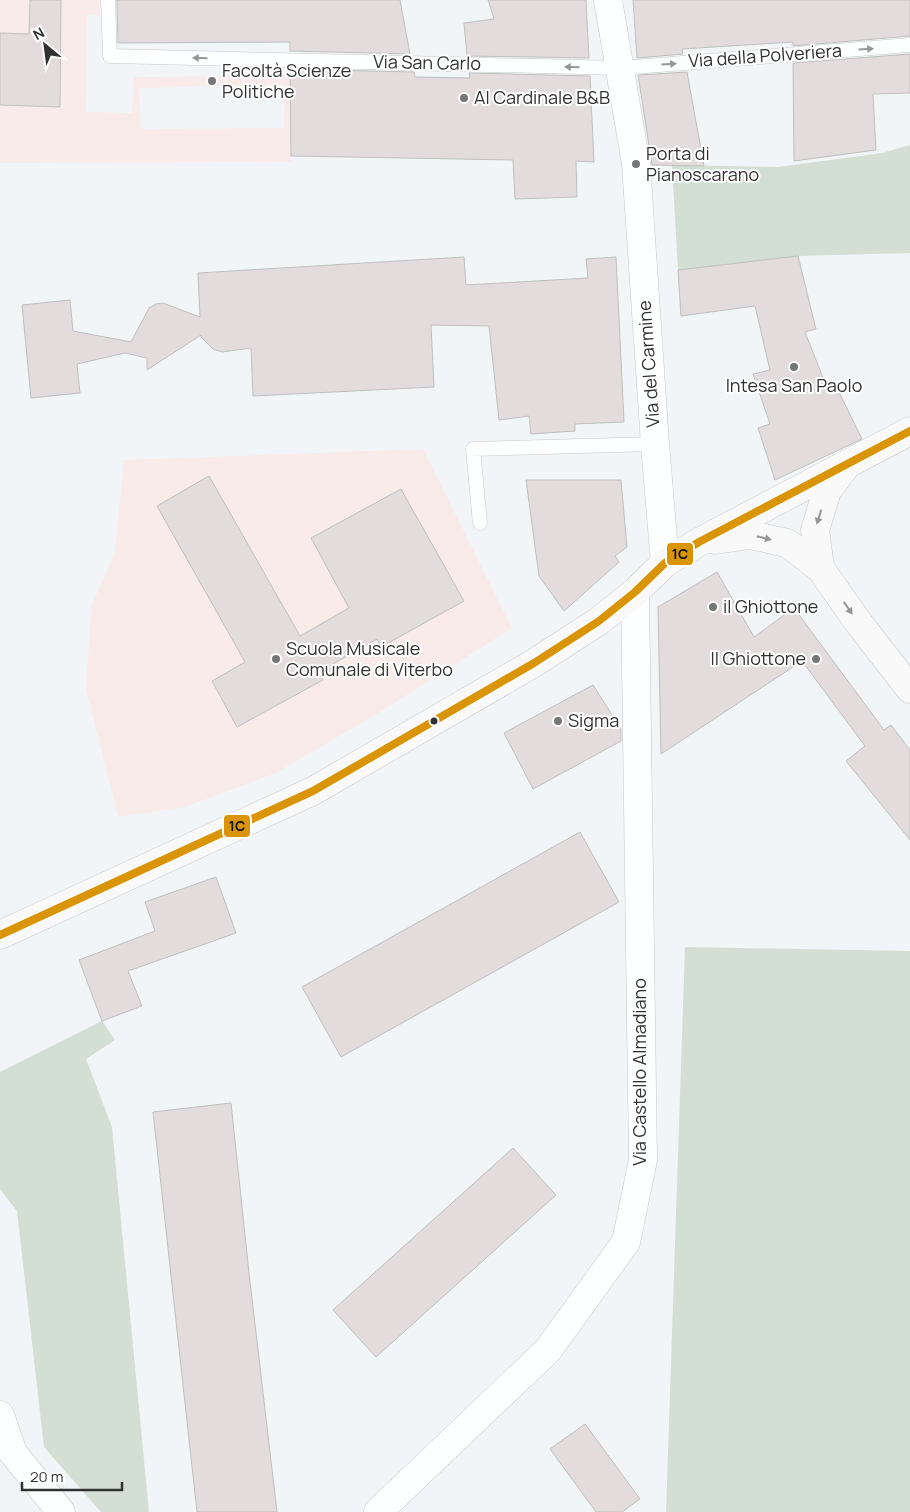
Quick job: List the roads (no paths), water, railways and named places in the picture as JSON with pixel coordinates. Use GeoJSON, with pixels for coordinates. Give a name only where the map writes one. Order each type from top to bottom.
{"type":"FeatureCollection","features":[{"type":"Feature","properties":{"kind":"main road"},"geometry":{"type":"LineString","coordinates":[[0,935],[313,791],[534,663],[599,621],[635,592],[665,563],[699,542],[851,460],[910,431]]}},
{"type":"Feature","properties":{"kind":"main road"},"geometry":{"type":"LineString","coordinates":[[820,568],[815,530],[827,491],[851,460]]}},
{"type":"Feature","properties":{"kind":"main road"},"geometry":{"type":"LineString","coordinates":[[699,542],[750,535],[787,544],[820,568],[858,622],[910,689]]}},
{"type":"Feature","properties":{"kind":"street","name":"Via del Carmine"},"geometry":{"type":"LineString","coordinates":[[608,0],[636,164],[665,563]]}},
{"type":"Feature","properties":{"kind":"street","name":"Via Castello Almadiano"},"geometry":{"type":"LineString","coordinates":[[378,1512],[548,1350],[626,1242],[643,1160],[635,592]]}},
{"type":"Feature","properties":{"kind":"street"},"geometry":{"type":"LineString","coordinates":[[0,1415],[7,1445],[61,1512]]}},
{"type":"Feature","properties":{"kind":"lane","name":"Via San Carlo"},"geometry":{"type":"LineString","coordinates":[[108,0],[110,56],[621,68]]}},
{"type":"Feature","properties":{"kind":"lane","name":"Via della Polveriera"},"geometry":{"type":"LineString","coordinates":[[621,68],[910,45]]}},
{"type":"Feature","properties":{"kind":"lane"},"geometry":{"type":"LineString","coordinates":[[480,523],[473,449],[655,444]]}},
{"type":"Feature","properties":{"kind":"place","name":"Facoltà Scienze Politiche"},"geometry":{"type":"Point","coordinates":[212,81]}},
{"type":"Feature","properties":{"kind":"place","name":"Al Cardinale B&B"},"geometry":{"type":"Point","coordinates":[464,98]}},
{"type":"Feature","properties":{"kind":"place","name":"Porta di Pianoscarano"},"geometry":{"type":"Point","coordinates":[636,164]}},
{"type":"Feature","properties":{"kind":"place","name":"Intesa San Paolo"},"geometry":{"type":"Point","coordinates":[794,367]}},
{"type":"Feature","properties":{"kind":"place","name":"il Ghiottone"},"geometry":{"type":"Point","coordinates":[713,607]}},
{"type":"Feature","properties":{"kind":"place","name":"Scuola Musicale Comunale di Viterbo"},"geometry":{"type":"Point","coordinates":[276,659]}},
{"type":"Feature","properties":{"kind":"place","name":"Il Ghiottone"},"geometry":{"type":"Point","coordinates":[816,659]}},
{"type":"Feature","properties":{"kind":"place","name":"Sigma"},"geometry":{"type":"Point","coordinates":[558,721]}}]}
